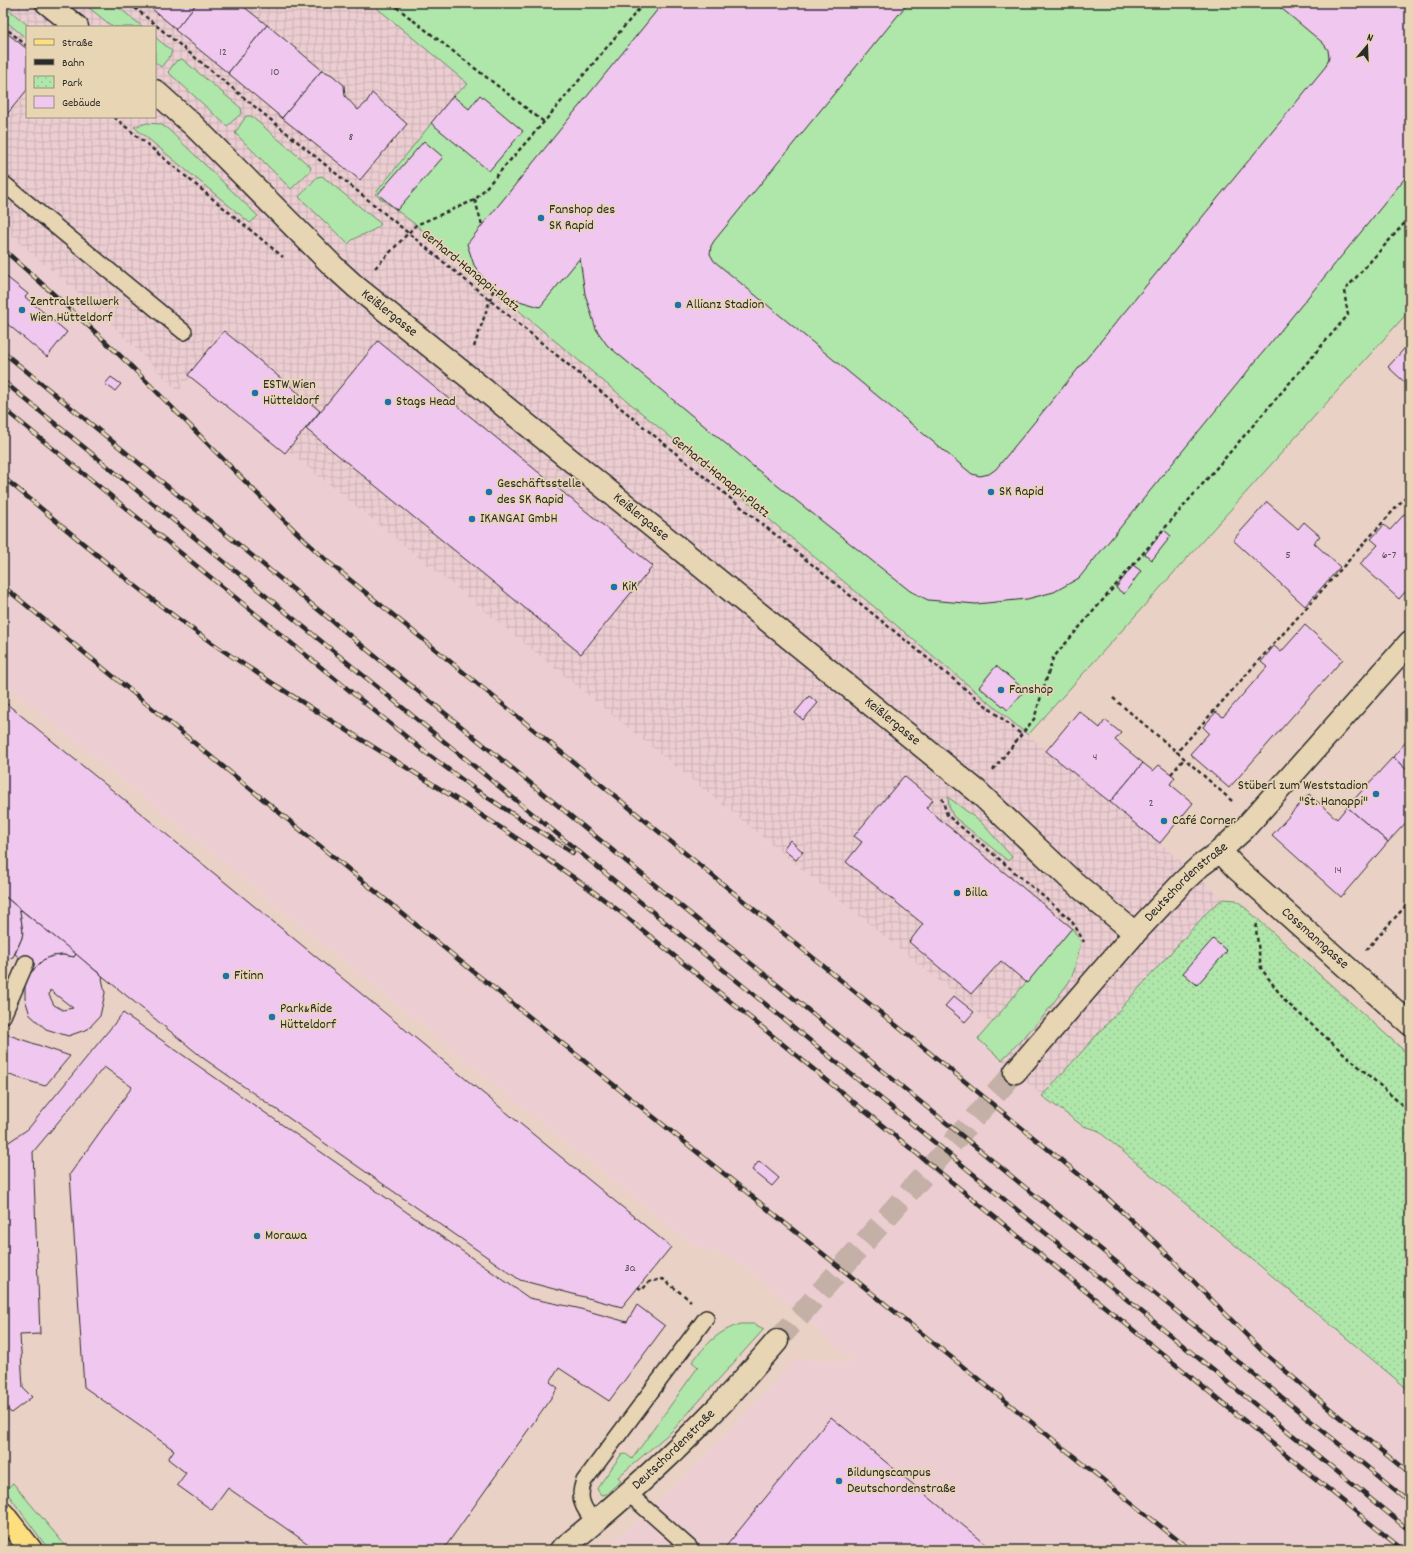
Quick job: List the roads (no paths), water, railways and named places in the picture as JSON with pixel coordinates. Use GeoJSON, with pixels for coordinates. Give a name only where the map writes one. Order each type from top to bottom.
{"type":"FeatureCollection","features":[{"type":"Feature","properties":{"kind":"main road"},"geometry":{"type":"LineString","coordinates":[[3,1514],[31,1550]]}},
{"type":"Feature","properties":{"kind":"street"},"geometry":{"type":"LineString","coordinates":[[47,3],[76,26]]}},
{"type":"Feature","properties":{"kind":"street","name":"Keißlergasse"},"geometry":{"type":"LineString","coordinates":[[156,92],[194,126],[333,266],[356,287],[466,374],[977,791],[1070,879],[1135,933]]}},
{"type":"Feature","properties":{"kind":"street","name":"Deutschordenstraße"},"geometry":{"type":"LineString","coordinates":[[1015,1072],[1135,933],[1184,881],[1200,866],[1220,852],[1244,829],[1410,642]]}},
{"type":"Feature","properties":{"kind":"street","name":"Cossmanngasse"},"geometry":{"type":"LineString","coordinates":[[1220,852],[1410,1024]]}},
{"type":"Feature","properties":{"kind":"street","name":"Deutschordenstraße"},"geometry":{"type":"LineString","coordinates":[[561,1550],[628,1493],[708,1418],[777,1341]]}},
{"type":"Feature","properties":{"kind":"lane"},"geometry":{"type":"LineString","coordinates":[[3,183],[184,332]]}},
{"type":"Feature","properties":{"kind":"lane"},"geometry":{"type":"LineString","coordinates":[[3,1016],[26,964]]}},
{"type":"Feature","properties":{"kind":"lane"},"geometry":{"type":"LineString","coordinates":[[595,1522],[586,1512],[581,1501],[580,1494],[584,1481],[706,1318]]}},
{"type":"Feature","properties":{"kind":"lane"},"geometry":{"type":"LineString","coordinates":[[628,1493],[690,1548]]}},
{"type":"Feature","properties":{"kind":"tunnel"},"geometry":{"type":"LineString","coordinates":[[777,1341],[1015,1072]]}},
{"type":"Feature","properties":{"kind":"railway"},"geometry":{"type":"LineString","coordinates":[[3,249],[123,358],[327,561],[1104,1195],[1157,1244],[1262,1351],[1410,1474]]}},
{"type":"Feature","properties":{"kind":"railway"},"geometry":{"type":"LineString","coordinates":[[3,352],[1410,1502]]}},
{"type":"Feature","properties":{"kind":"railway"},"geometry":{"type":"LineString","coordinates":[[3,381],[1410,1531]]}},
{"type":"Feature","properties":{"kind":"railway"},"geometry":{"type":"LineString","coordinates":[[3,408],[425,752],[476,790],[573,853]]}},
{"type":"Feature","properties":{"kind":"railway"},"geometry":{"type":"LineString","coordinates":[[3,477],[106,562],[185,624],[315,711],[472,809],[574,877],[623,914],[1403,1550]]}},
{"type":"Feature","properties":{"kind":"railway"},"geometry":{"type":"LineString","coordinates":[[3,586],[459,960],[1190,1550]]}},
{"type":"Feature","properties":{"kind":"place","name":"Fanshop des SK Rapid"},"geometry":{"type":"Point","coordinates":[541,218]}},
{"type":"Feature","properties":{"kind":"place","name":"Allianz Stadion"},"geometry":{"type":"Point","coordinates":[678,305]}},
{"type":"Feature","properties":{"kind":"place","name":"Zentralstellwerk Wien Hütteldorf"},"geometry":{"type":"Point","coordinates":[22,310]}},
{"type":"Feature","properties":{"kind":"place","name":"ESTW Wien Hütteldorf"},"geometry":{"type":"Point","coordinates":[255,393]}},
{"type":"Feature","properties":{"kind":"place","name":"Stags Head"},"geometry":{"type":"Point","coordinates":[388,402]}},
{"type":"Feature","properties":{"kind":"place","name":"Geschäftsstelle des SK Rapid"},"geometry":{"type":"Point","coordinates":[489,492]}},
{"type":"Feature","properties":{"kind":"place","name":"SK Rapid"},"geometry":{"type":"Point","coordinates":[991,492]}},
{"type":"Feature","properties":{"kind":"place","name":"IKANGAI GmbH"},"geometry":{"type":"Point","coordinates":[472,519]}},
{"type":"Feature","properties":{"kind":"place","name":"KiK"},"geometry":{"type":"Point","coordinates":[614,587]}},
{"type":"Feature","properties":{"kind":"place","name":"Fanshop"},"geometry":{"type":"Point","coordinates":[1001,690]}},
{"type":"Feature","properties":{"kind":"place","name":"Stüberl zum Weststadion \"St. Hanappi\""},"geometry":{"type":"Point","coordinates":[1376,794]}},
{"type":"Feature","properties":{"kind":"place","name":"Café Corner"},"geometry":{"type":"Point","coordinates":[1164,821]}},
{"type":"Feature","properties":{"kind":"place","name":"Billa"},"geometry":{"type":"Point","coordinates":[957,893]}},
{"type":"Feature","properties":{"kind":"place","name":"Fitinn"},"geometry":{"type":"Point","coordinates":[226,976]}},
{"type":"Feature","properties":{"kind":"place","name":"Park&Ride Hütteldorf"},"geometry":{"type":"Point","coordinates":[272,1017]}},
{"type":"Feature","properties":{"kind":"place","name":"Morawa"},"geometry":{"type":"Point","coordinates":[257,1236]}},
{"type":"Feature","properties":{"kind":"place","name":"Bildungscampus Deutschordenstraße"},"geometry":{"type":"Point","coordinates":[839,1481]}}]}
